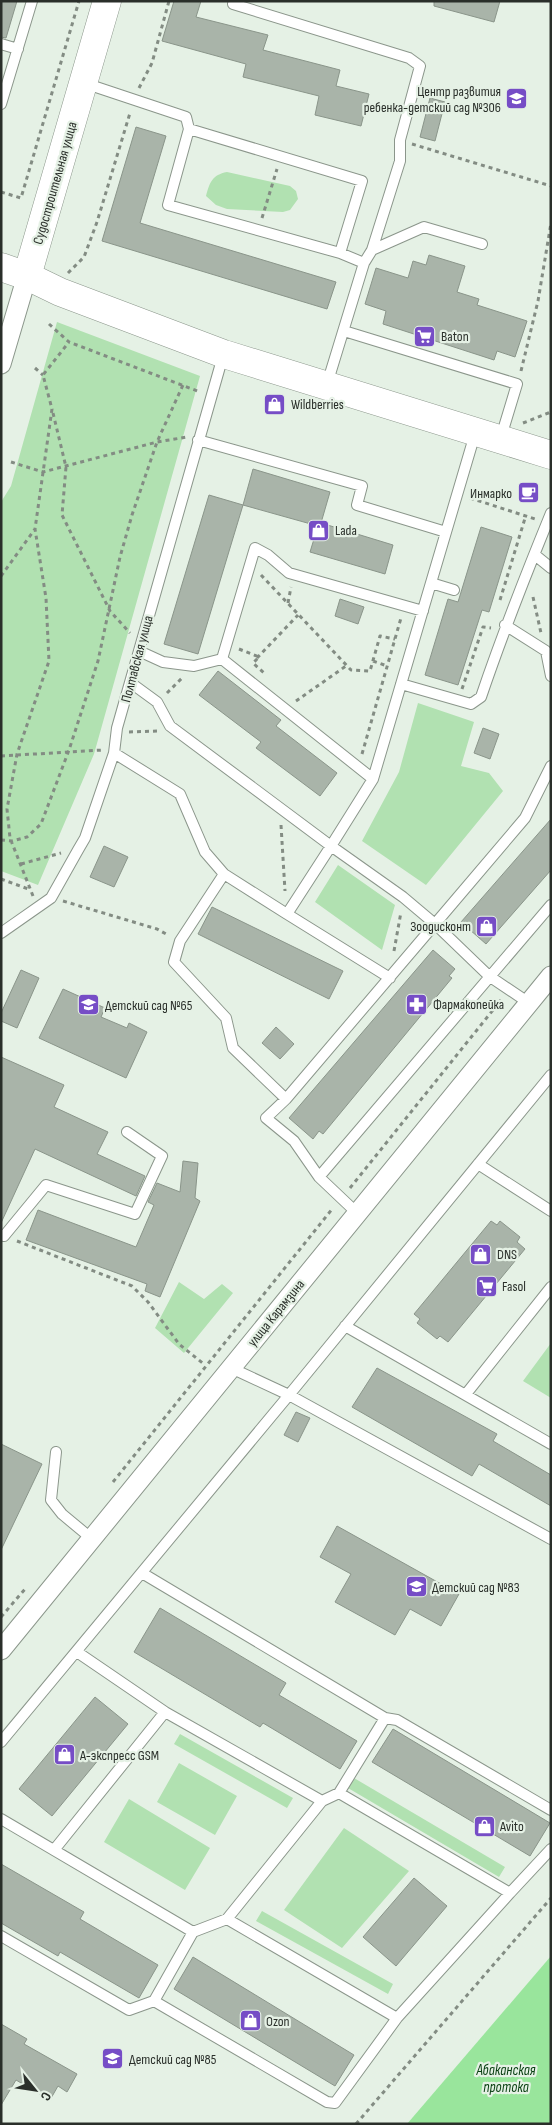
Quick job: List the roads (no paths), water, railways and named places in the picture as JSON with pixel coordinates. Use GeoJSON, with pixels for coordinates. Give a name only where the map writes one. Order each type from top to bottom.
{"type":"FeatureCollection","features":[{"type":"Feature","properties":{"kind":"main road","name":"Судостроительная улица"},"geometry":{"type":"LineString","coordinates":[[27,276],[107,1]]}},
{"type":"Feature","properties":{"kind":"main road"},"geometry":{"type":"LineString","coordinates":[[1,267],[27,276],[60,292],[224,354],[326,386],[497,432],[551,455]]}},
{"type":"Feature","properties":{"kind":"street","name":"Судостроительная улица"},"geometry":{"type":"LineString","coordinates":[[1,364],[27,276]]}},
{"type":"Feature","properties":{"kind":"street","name":"улица Карамзина"},"geometry":{"type":"LineString","coordinates":[[1,1650],[551,976]]}},
{"type":"Feature","properties":{"kind":"lane"},"geometry":{"type":"LineString","coordinates":[[1,104],[32,1]]}},
{"type":"Feature","properties":{"kind":"lane"},"geometry":{"type":"LineString","coordinates":[[234,1],[233,4],[409,58],[420,66],[400,140],[400,161],[372,250],[364,263],[326,386]]}},
{"type":"Feature","properties":{"kind":"lane"},"geometry":{"type":"LineString","coordinates":[[1,44],[18,49]]}},
{"type":"Feature","properties":{"kind":"lane"},"geometry":{"type":"LineString","coordinates":[[84,83],[186,117],[189,129],[168,205],[340,253],[364,263]]}},
{"type":"Feature","properties":{"kind":"lane"},"geometry":{"type":"LineString","coordinates":[[189,129],[362,181],[340,253]]}},
{"type":"Feature","properties":{"kind":"lane"},"geometry":{"type":"LineString","coordinates":[[372,250],[424,227],[482,244]]}},
{"type":"Feature","properties":{"kind":"lane"},"geometry":{"type":"LineString","coordinates":[[287,914],[373,779],[458,494],[497,432],[517,384],[344,331]]}},
{"type":"Feature","properties":{"kind":"lane","name":"Полтавская улица"},"geometry":{"type":"LineString","coordinates":[[1,933],[51,898],[85,838],[114,754],[117,728],[224,354]]}},
{"type":"Feature","properties":{"kind":"lane"},"geometry":{"type":"LineString","coordinates":[[199,438],[362,486],[357,505],[446,532]]}},
{"type":"Feature","properties":{"kind":"lane"},"geometry":{"type":"LineString","coordinates":[[401,684],[471,704],[481,697],[505,625],[551,513]]}},
{"type":"Feature","properties":{"kind":"lane"},"geometry":{"type":"LineString","coordinates":[[222,659],[255,548],[268,555],[289,573],[423,611]]}},
{"type":"Feature","properties":{"kind":"lane"},"geometry":{"type":"LineString","coordinates":[[535,555],[551,568]]}},
{"type":"Feature","properties":{"kind":"lane"},"geometry":{"type":"LineString","coordinates":[[431,583],[454,590]]}},
{"type":"Feature","properties":{"kind":"lane"},"geometry":{"type":"LineString","coordinates":[[505,625],[548,651],[551,676]]}},
{"type":"Feature","properties":{"kind":"lane"},"geometry":{"type":"LineString","coordinates":[[139,651],[163,662],[194,666],[222,659]]}},
{"type":"Feature","properties":{"kind":"lane"},"geometry":{"type":"LineString","coordinates":[[222,659],[373,779]]}},
{"type":"Feature","properties":{"kind":"lane"},"geometry":{"type":"LineString","coordinates":[[130,683],[157,702],[170,726],[403,897],[435,924],[489,976],[529,1003]]}},
{"type":"Feature","properties":{"kind":"lane"},"geometry":{"type":"LineString","coordinates":[[114,754],[180,794],[205,852],[224,874],[390,978]]}},
{"type":"Feature","properties":{"kind":"lane"},"geometry":{"type":"LineString","coordinates":[[358,1214],[319,1177],[294,1141],[266,1118],[286,1099],[525,818],[551,766]]}},
{"type":"Feature","properties":{"kind":"lane"},"geometry":{"type":"LineString","coordinates":[[224,874],[180,941],[174,962],[226,1018],[233,1048],[286,1099]]}},
{"type":"Feature","properties":{"kind":"lane"},"geometry":{"type":"LineString","coordinates":[[319,1177],[551,905]]}},
{"type":"Feature","properties":{"kind":"lane"},"geometry":{"type":"LineString","coordinates":[[1,1742],[289,1396],[551,1075]]}},
{"type":"Feature","properties":{"kind":"lane"},"geometry":{"type":"LineString","coordinates":[[2,1235],[46,1185],[135,1214],[162,1156],[127,1132]]}},
{"type":"Feature","properties":{"kind":"lane"},"geometry":{"type":"LineString","coordinates":[[478,1164],[551,1211]]}},
{"type":"Feature","properties":{"kind":"lane"},"geometry":{"type":"LineString","coordinates":[[466,1394],[551,1287]]}},
{"type":"Feature","properties":{"kind":"lane"},"geometry":{"type":"LineString","coordinates":[[345,1326],[551,1444]]}},
{"type":"Feature","properties":{"kind":"lane"},"geometry":{"type":"LineString","coordinates":[[231,1368],[289,1396],[551,1539]]}},
{"type":"Feature","properties":{"kind":"lane"},"geometry":{"type":"LineString","coordinates":[[56,1452],[52,1500],[62,1514],[92,1540]]}},
{"type":"Feature","properties":{"kind":"lane"},"geometry":{"type":"LineString","coordinates":[[142,1573],[385,1718],[397,1720],[551,1810]]}},
{"type":"Feature","properties":{"kind":"lane"},"geometry":{"type":"LineString","coordinates":[[77,1652],[165,1712],[322,1801]]}},
{"type":"Feature","properties":{"kind":"lane"},"geometry":{"type":"LineString","coordinates":[[54,1850],[165,1712]]}},
{"type":"Feature","properties":{"kind":"lane"},"geometry":{"type":"LineString","coordinates":[[1,1936],[129,2010],[154,2001],[193,1932],[227,1918],[322,1801],[339,1793],[385,1718]]}},
{"type":"Feature","properties":{"kind":"lane"},"geometry":{"type":"LineString","coordinates":[[339,1793],[510,1893]]}},
{"type":"Feature","properties":{"kind":"lane"},"geometry":{"type":"LineString","coordinates":[[1,1819],[193,1932]]}},
{"type":"Feature","properties":{"kind":"lane"},"geometry":{"type":"LineString","coordinates":[[154,2001],[327,2102],[335,2103],[397,2018],[551,1849]]}},
{"type":"Feature","properties":{"kind":"lane"},"geometry":{"type":"LineString","coordinates":[[227,1918],[397,2018]]}},
{"type":"Feature","properties":{"kind":"water","name":"Абаканская протока"},"geometry":{"type":"Polygon","coordinates":[[[551,1956],[551,2124],[407,2124],[551,1956]]]}},
{"type":"Feature","properties":{"kind":"place","name":"Центр развития ребенка-детский сад №306"},"geometry":{"type":"Point","coordinates":[517,99]}},
{"type":"Feature","properties":{"kind":"place","name":"Baton"},"geometry":{"type":"Point","coordinates":[425,336]}},
{"type":"Feature","properties":{"kind":"place","name":"Wildberries"},"geometry":{"type":"Point","coordinates":[275,404]}},
{"type":"Feature","properties":{"kind":"place","name":"Инмарко"},"geometry":{"type":"Point","coordinates":[528,493]}},
{"type":"Feature","properties":{"kind":"place","name":"Lada"},"geometry":{"type":"Point","coordinates":[319,530]}},
{"type":"Feature","properties":{"kind":"place","name":"Зоодисконт"},"geometry":{"type":"Point","coordinates":[487,926]}},
{"type":"Feature","properties":{"kind":"place","name":"Фармакопейка"},"geometry":{"type":"Point","coordinates":[417,1004]}},
{"type":"Feature","properties":{"kind":"place","name":"Детский сад №65"},"geometry":{"type":"Point","coordinates":[89,1005]}},
{"type":"Feature","properties":{"kind":"place","name":"DNS"},"geometry":{"type":"Point","coordinates":[481,1254]}},
{"type":"Feature","properties":{"kind":"place","name":"Fasol"},"geometry":{"type":"Point","coordinates":[486,1286]}},
{"type":"Feature","properties":{"kind":"place","name":"Детский сад №83"},"geometry":{"type":"Point","coordinates":[416,1587]}},
{"type":"Feature","properties":{"kind":"place","name":"А-экспресс GSM"},"geometry":{"type":"Point","coordinates":[64,1755]}},
{"type":"Feature","properties":{"kind":"place","name":"Avito"},"geometry":{"type":"Point","coordinates":[484,1826]}},
{"type":"Feature","properties":{"kind":"place","name":"Ozon"},"geometry":{"type":"Point","coordinates":[250,2021]}},
{"type":"Feature","properties":{"kind":"place","name":"Детский сад №85"},"geometry":{"type":"Point","coordinates":[113,2059]}}]}
